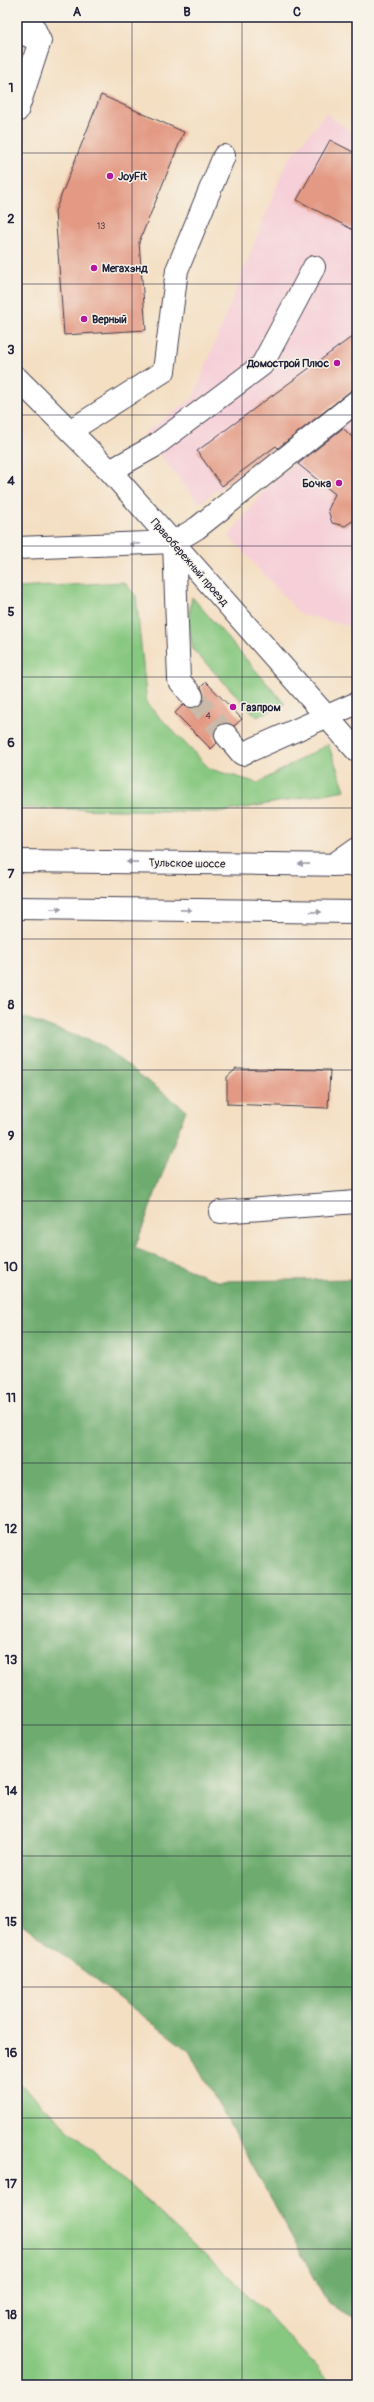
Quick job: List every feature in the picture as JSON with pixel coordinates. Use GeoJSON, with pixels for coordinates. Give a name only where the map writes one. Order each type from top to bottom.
{"type":"FeatureCollection","features":[{"type":"Feature","properties":{"kind":"street"},"geometry":{"type":"LineString","coordinates":[[17,110],[40,41],[29,17]]}},
{"type":"Feature","properties":{"kind":"street"},"geometry":{"type":"LineString","coordinates":[[17,31],[40,41]]}},
{"type":"Feature","properties":{"kind":"street"},"geometry":{"type":"LineString","coordinates":[[70,431],[164,371],[177,270],[224,156]]}},
{"type":"Feature","properties":{"kind":"street"},"geometry":{"type":"LineString","coordinates":[[110,471],[153,447],[262,364],[314,267]]}},
{"type":"Feature","properties":{"kind":"street","name":"Правобережный проезд"},"geometry":{"type":"LineString","coordinates":[[18,377],[110,471],[357,751]]}},
{"type":"Feature","properties":{"kind":"street"},"geometry":{"type":"LineString","coordinates":[[17,548],[174,542],[197,528],[357,401]]}},
{"type":"Feature","properties":{"kind":"street"},"geometry":{"type":"LineString","coordinates":[[174,542],[178,680],[192,696]]}},
{"type":"Feature","properties":{"kind":"street"},"geometry":{"type":"LineString","coordinates":[[226,735],[242,754],[327,718],[357,703]]}},
{"type":"Feature","properties":{"kind":"street"},"geometry":{"type":"LineString","coordinates":[[333,865],[357,848]]}},
{"type":"Feature","properties":{"kind":"street","name":"Тульское шоссе"},"geometry":{"type":"LineString","coordinates":[[17,861],[357,865]]}},
{"type":"Feature","properties":{"kind":"street"},"geometry":{"type":"LineString","coordinates":[[17,908],[357,912]]}},
{"type":"Feature","properties":{"kind":"street"},"geometry":{"type":"LineString","coordinates":[[220,1212],[357,1202]]}},
{"type":"Feature","properties":{"kind":"shaded area"},"geometry":{"type":"Polygon","coordinates":[[[326,113],[357,136],[357,386],[199,504],[143,434],[193,398],[286,163],[326,113]]]}},
{"type":"Feature","properties":{"kind":"shaded area"},"geometry":{"type":"Polygon","coordinates":[[[357,410],[357,628],[300,614],[229,536],[265,489],[357,410]]]}},
{"type":"Feature","properties":{"kind":"green space"},"geometry":{"type":"Polygon","coordinates":[[[124,582],[136,596],[147,704],[210,769],[258,783],[328,744],[345,790],[223,812],[17,808],[17,588],[124,582]]]}},
{"type":"Feature","properties":{"kind":"green space"},"geometry":{"type":"Polygon","coordinates":[[[192,597],[285,704],[257,717],[193,650],[188,622],[192,597]]]}},
{"type":"Feature","properties":{"kind":"green space"},"geometry":{"type":"Polygon","coordinates":[[[17,1015],[99,1044],[186,1110],[135,1248],[217,1281],[357,1279],[357,2319],[329,2304],[189,2051],[17,1920],[17,1015]]]}},
{"type":"Feature","properties":{"kind":"green space"},"geometry":{"type":"Polygon","coordinates":[[[17,2081],[263,2309],[333,2385],[17,2385],[17,2081]]]}},
{"type":"Feature","properties":{"kind":"building"},"geometry":{"type":"Polygon","coordinates":[[[101,95],[184,132],[139,242],[146,330],[64,335],[55,211],[101,95]]]}},
{"type":"Feature","properties":{"kind":"building"},"geometry":{"type":"Polygon","coordinates":[[[330,140],[357,154],[357,232],[297,200],[330,140]]]}},
{"type":"Feature","properties":{"kind":"building","name":"Домострой Плюс"},"geometry":{"type":"Polygon","coordinates":[[[357,333],[357,386],[278,448],[276,446],[222,486],[197,451],[357,333]]]}},
{"type":"Feature","properties":{"kind":"building","name":"Бочка"},"geometry":{"type":"Polygon","coordinates":[[[343,428],[357,442],[357,518],[345,526],[332,523],[328,510],[335,494],[298,464],[343,428]]]}},
{"type":"Feature","properties":{"kind":"building"},"geometry":{"type":"Polygon","coordinates":[[[206,682],[242,719],[234,726],[224,723],[218,726],[214,737],[217,743],[211,749],[175,713],[183,705],[194,708],[200,705],[204,694],[201,687],[206,682]]]}},
{"type":"Feature","properties":{"kind":"building"},"geometry":{"type":"Polygon","coordinates":[[[236,1069],[330,1070],[328,1108],[227,1104],[227,1077],[236,1069]]]}},
{"type":"Feature","properties":{"kind":"tunnel"},"geometry":{"type":"LineString","coordinates":[[192,696],[226,735]]}},
{"type":"Feature","properties":{"kind":"place","name":"JoyFit"},"geometry":{"type":"Point","coordinates":[110,176]}},
{"type":"Feature","properties":{"kind":"place","name":"Мегахэнд"},"geometry":{"type":"Point","coordinates":[94,268]}},
{"type":"Feature","properties":{"kind":"place","name":"Верный"},"geometry":{"type":"Point","coordinates":[84,319]}},
{"type":"Feature","properties":{"kind":"place","name":"Домострой Плюс"},"geometry":{"type":"Point","coordinates":[337,363]}},
{"type":"Feature","properties":{"kind":"place","name":"Бочка"},"geometry":{"type":"Point","coordinates":[339,483]}},
{"type":"Feature","properties":{"kind":"place","name":"Газпром"},"geometry":{"type":"Point","coordinates":[233,707]}}]}
